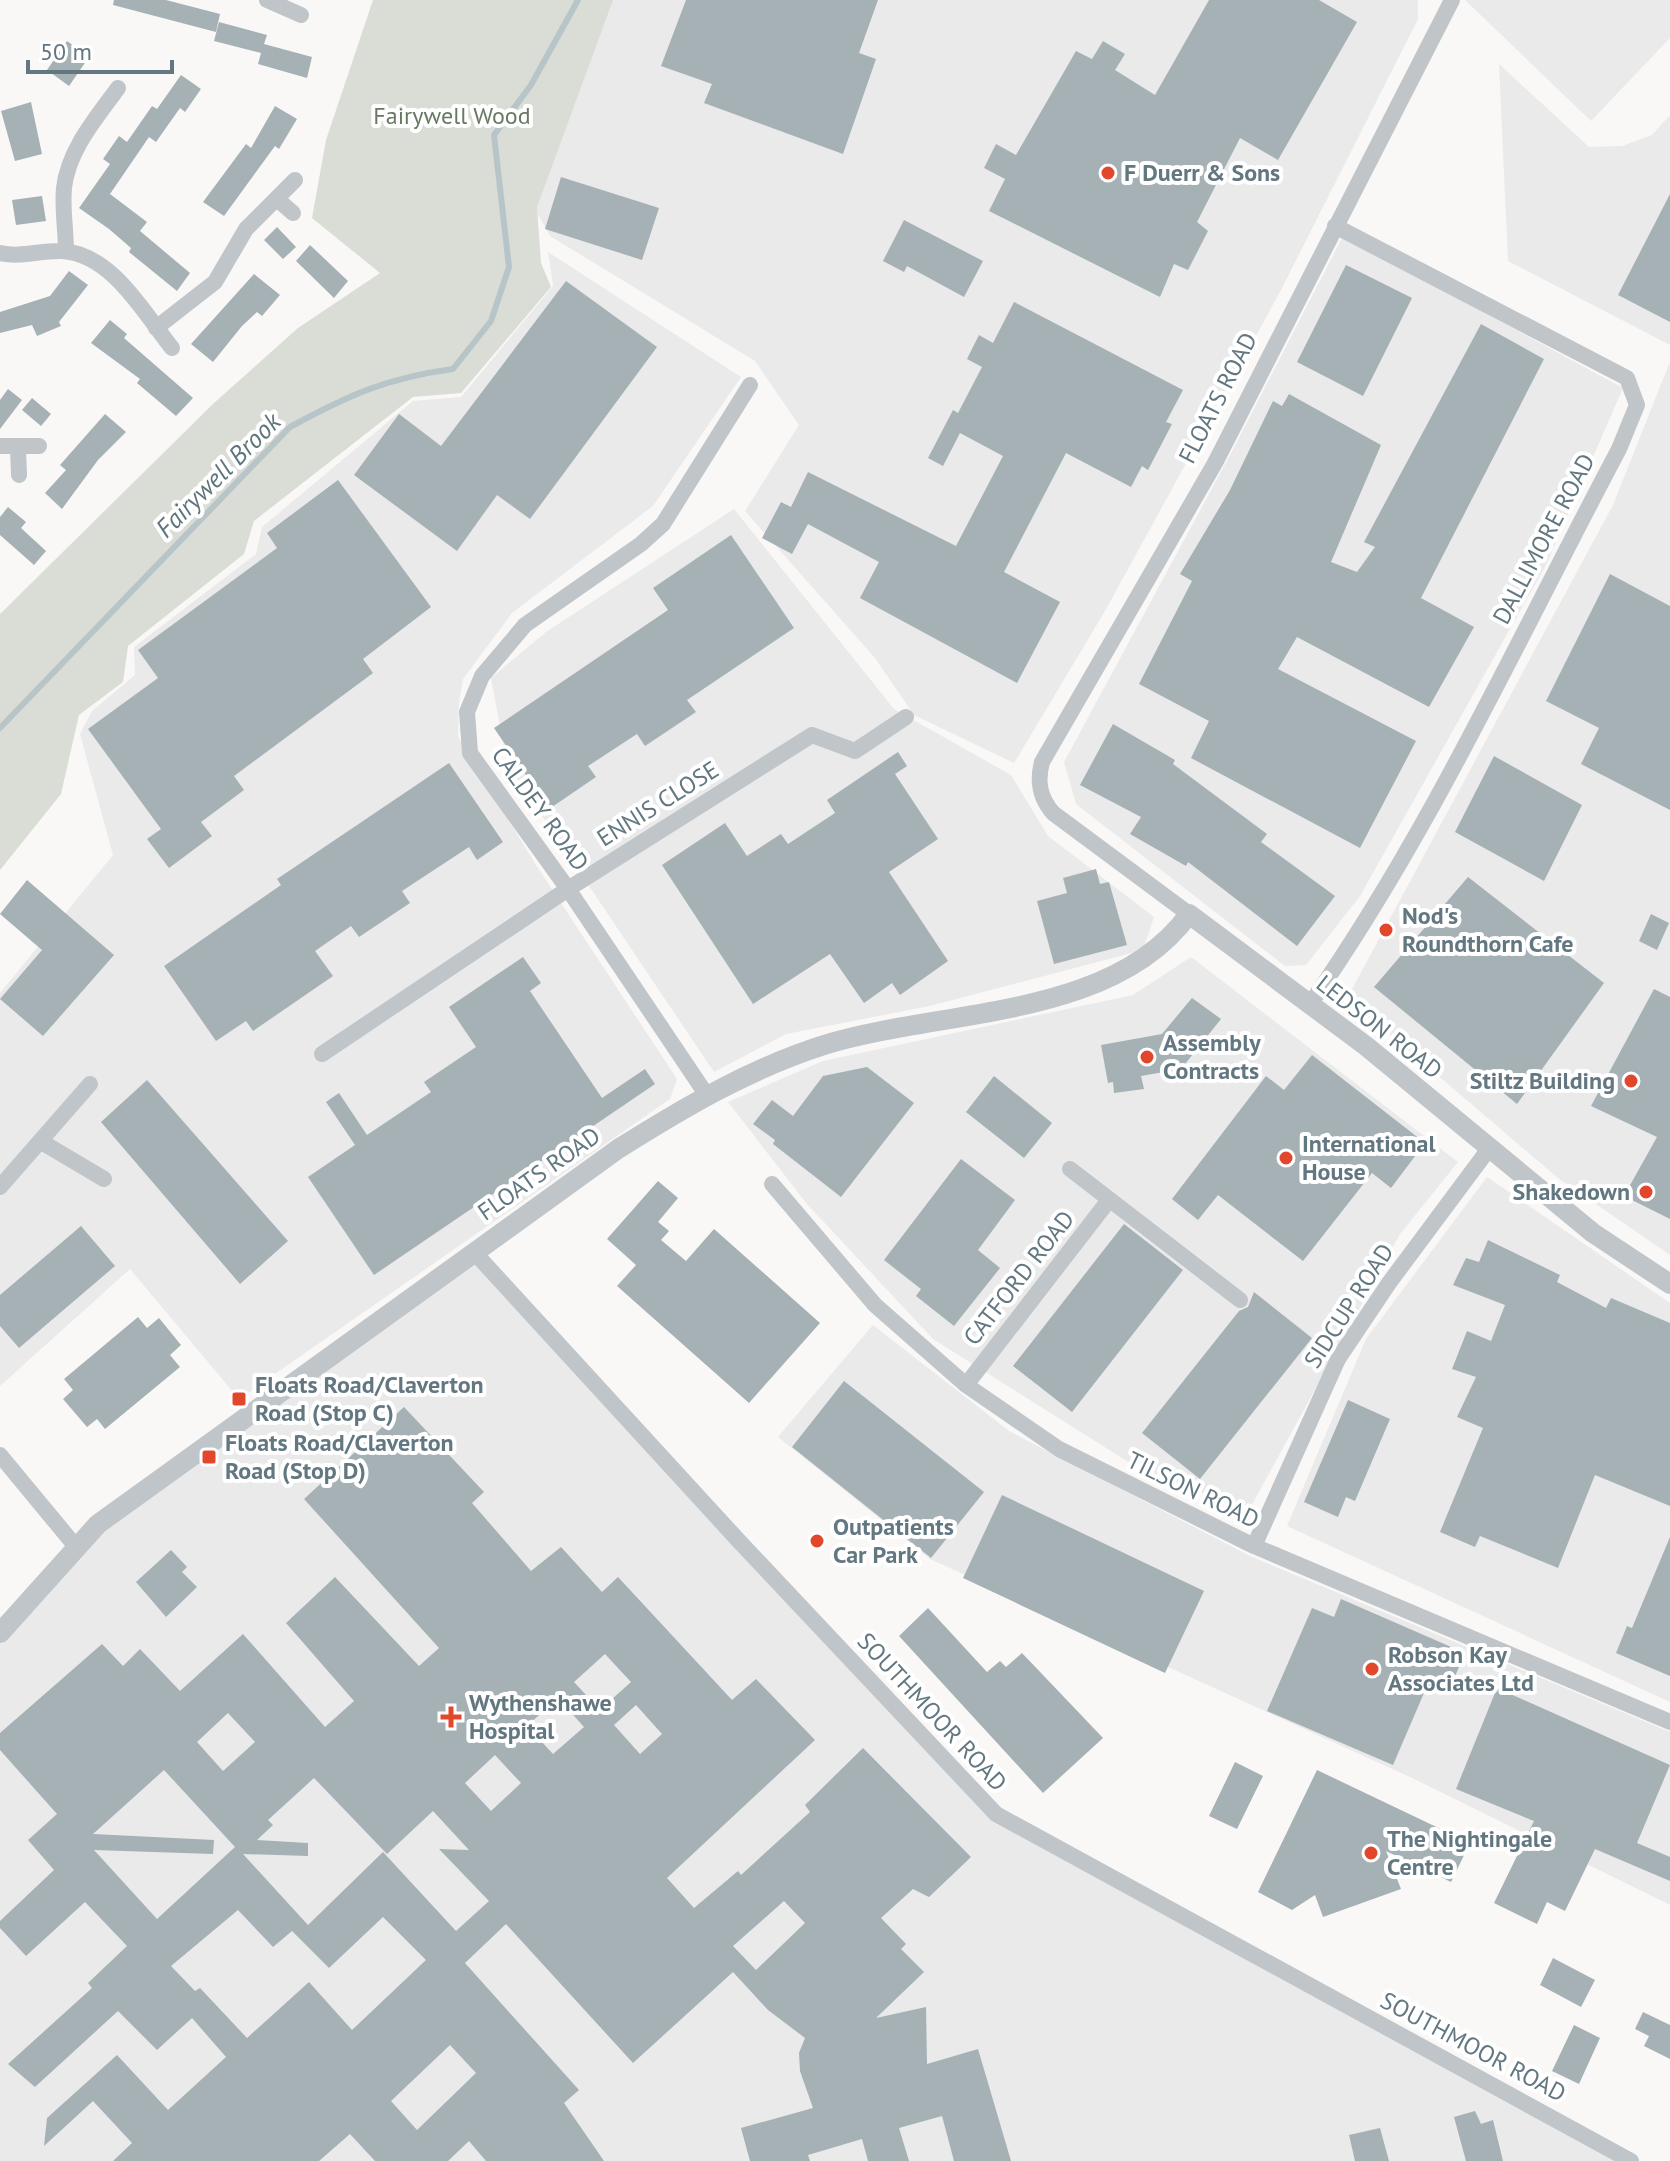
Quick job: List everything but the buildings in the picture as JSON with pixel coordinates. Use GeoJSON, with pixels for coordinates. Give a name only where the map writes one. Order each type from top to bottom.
{"type":"FeatureCollection","features":[{"type":"Feature","properties":{"kind":"street"},"geometry":{"type":"LineString","coordinates":[[267,0],[301,15]]}},
{"type":"Feature","properties":{"kind":"street","name":"FLOATS ROAD"},"geometry":{"type":"LineString","coordinates":[[1053,813],[1047,806],[1038,779],[1042,762],[1215,463],[1452,0]]}},
{"type":"Feature","properties":{"kind":"street"},"geometry":{"type":"LineString","coordinates":[[66,251],[66,178],[75,153],[118,88]]}},
{"type":"Feature","properties":{"kind":"street"},"geometry":{"type":"LineString","coordinates":[[81,108],[96,118]]}},
{"type":"Feature","properties":{"kind":"street"},"geometry":{"type":"LineString","coordinates":[[156,328],[215,282],[246,229],[295,180]]}},
{"type":"Feature","properties":{"kind":"street"},"geometry":{"type":"LineString","coordinates":[[278,200],[293,213]]}},
{"type":"Feature","properties":{"kind":"street","name":"DALLIMORE ROAD"},"geometry":{"type":"LineString","coordinates":[[1310,1004],[1347,950],[1420,827],[1619,449],[1637,405],[1627,378],[1335,226]]}},
{"type":"Feature","properties":{"kind":"street"},"geometry":{"type":"LineString","coordinates":[[0,253],[20,255],[66,251],[85,256],[111,274],[172,348]]}},
{"type":"Feature","properties":{"kind":"street","name":"CALDEY ROAD"},"geometry":{"type":"LineString","coordinates":[[706,1094],[568,889],[470,753],[467,712],[482,676],[525,625],[641,544],[663,524],[750,385]]}},
{"type":"Feature","properties":{"kind":"street"},"geometry":{"type":"LineString","coordinates":[[0,446],[39,446]]}},
{"type":"Feature","properties":{"kind":"street"},"geometry":{"type":"LineString","coordinates":[[18,448],[19,475]]}},
{"type":"Feature","properties":{"kind":"street","name":"ENNIS CLOSE"},"geometry":{"type":"LineString","coordinates":[[322,1054],[568,889],[812,735],[855,751],[906,717]]}},
{"type":"Feature","properties":{"kind":"street","name":"LEDSON ROAD"},"geometry":{"type":"LineString","coordinates":[[1053,813],[1366,1046],[1488,1150],[1593,1233],[1670,1284]]}},
{"type":"Feature","properties":{"kind":"street","name":"FLOATS ROAD"},"geometry":{"type":"LineString","coordinates":[[0,1633],[98,1524],[618,1149],[706,1094],[771,1063],[828,1044],[1087,987],[1149,955],[1173,937],[1189,914]]}},
{"type":"Feature","properties":{"kind":"street"},"geometry":{"type":"LineString","coordinates":[[0,1187],[90,1084]]}},
{"type":"Feature","properties":{"kind":"street"},"geometry":{"type":"LineString","coordinates":[[40,1141],[104,1179]]}},
{"type":"Feature","properties":{"kind":"street","name":"SIDCUP ROAD"},"geometry":{"type":"LineString","coordinates":[[1254,1546],[1338,1359],[1389,1283],[1488,1150]]}},
{"type":"Feature","properties":{"kind":"street","name":"CATFORD ROAD"},"geometry":{"type":"LineString","coordinates":[[1070,1169],[1240,1300]]}},
{"type":"Feature","properties":{"kind":"street","name":"TILSON ROAD"},"geometry":{"type":"LineString","coordinates":[[772,1184],[875,1305],[966,1385],[1031,1432],[1079,1461],[1254,1546],[1670,1722]]}},
{"type":"Feature","properties":{"kind":"street","name":"CATFORD ROAD"},"geometry":{"type":"LineString","coordinates":[[966,1385],[1109,1200]]}},
{"type":"Feature","properties":{"kind":"street","name":"SOUTHMOOR ROAD"},"geometry":{"type":"LineString","coordinates":[[474,1252],[738,1540],[996,1814],[1631,2161]]}},
{"type":"Feature","properties":{"kind":"street"},"geometry":{"type":"LineString","coordinates":[[0,1455],[77,1548]]}},
{"type":"Feature","properties":{"kind":"shaded area"},"geometry":{"type":"Polygon","coordinates":[[[611,0],[1418,0],[1418,19],[1281,290],[1105,611],[1014,763],[914,715],[875,658],[745,511],[799,425],[755,361],[550,236],[533,206],[611,0]]]}},
{"type":"Feature","properties":{"kind":"shaded area"},"geometry":{"type":"Polygon","coordinates":[[[1465,0],[1670,0],[1670,38],[1591,121],[1465,0]]]}},
{"type":"Feature","properties":{"kind":"shaded area"},"geometry":{"type":"Polygon","coordinates":[[[1499,64],[1589,147],[1622,146],[1652,135],[1670,115],[1670,345],[1508,261],[1499,64]]]}},
{"type":"Feature","properties":{"kind":"shaded area"},"geometry":{"type":"Polygon","coordinates":[[[1343,236],[1623,388],[1546,565],[1360,896],[1306,965],[1285,966],[1076,804],[1064,762],[1229,457],[1343,236]]]}},
{"type":"Feature","properties":{"kind":"shaded area"},"geometry":{"type":"Polygon","coordinates":[[[548,252],[741,377],[653,506],[512,613],[463,679],[459,703],[458,737],[536,865],[677,1079],[670,1099],[239,1399],[130,1269],[0,1386],[0,993],[113,855],[80,734],[92,711],[135,675],[134,647],[256,554],[262,527],[413,401],[461,397],[553,286],[548,252]]]}},
{"type":"Feature","properties":{"kind":"shaded area"},"geometry":{"type":"Polygon","coordinates":[[[1669,364],[1670,1255],[1558,1178],[1366,1014],[1352,989],[1613,505],[1669,364]]]}},
{"type":"Feature","properties":{"kind":"shaded area"},"geometry":{"type":"Polygon","coordinates":[[[734,509],[894,709],[1011,775],[1048,836],[1154,917],[1143,950],[930,1006],[786,1034],[714,1072],[507,764],[491,678],[546,632],[734,509]]]}},
{"type":"Feature","properties":{"kind":"shaded area"},"geometry":{"type":"Polygon","coordinates":[[[1191,957],[1458,1162],[1400,1234],[1248,1512],[1130,1463],[933,1339],[807,1204],[728,1102],[823,1061],[1133,995],[1191,957]]]}},
{"type":"Feature","properties":{"kind":"shaded area"},"geometry":{"type":"Polygon","coordinates":[[[1487,1177],[1670,1303],[1670,1702],[1287,1526],[1366,1339],[1487,1177]]]}},
{"type":"Feature","properties":{"kind":"shaded area","name":"Wythenshawe Hospital"},"geometry":{"type":"Polygon","coordinates":[[[474,1252],[996,1814],[1631,2161],[0,2161],[0,1633],[98,1524],[474,1252]]]}},
{"type":"Feature","properties":{"kind":"shaded area"},"geometry":{"type":"Polygon","coordinates":[[[873,1325],[1009,1431],[1250,1556],[1670,1732],[1670,1905],[1410,1777],[930,1559],[778,1437],[873,1325]]]}},
{"type":"Feature","properties":{"kind":"green space","name":"Fairywell Wood"},"geometry":{"type":"Polygon","coordinates":[[[373,0],[613,0],[537,207],[541,263],[551,287],[461,393],[413,397],[254,521],[244,554],[128,646],[123,682],[79,715],[61,794],[0,870],[0,614],[214,403],[298,328],[380,273],[312,218],[326,140],[373,0]]]}},
{"type":"Feature","properties":{"kind":"waterway","name":"Fairywell Brook"},"geometry":{"type":"LineString","coordinates":[[0,728],[290,427],[368,389],[408,377],[453,369],[491,321],[509,267],[494,135],[531,85],[578,0]]}},
{"type":"Feature","properties":{"kind":"place","name":"F Duerr & Sons"},"geometry":{"type":"Point","coordinates":[1108,173]}},
{"type":"Feature","properties":{"kind":"place","name":"Nod's Roundthorn Cafe"},"geometry":{"type":"Point","coordinates":[1386,930]}},
{"type":"Feature","properties":{"kind":"place","name":"Assembly Contracts"},"geometry":{"type":"Point","coordinates":[1147,1057]}},
{"type":"Feature","properties":{"kind":"place","name":"Stiltz Building"},"geometry":{"type":"Point","coordinates":[1631,1081]}},
{"type":"Feature","properties":{"kind":"place","name":"International House"},"geometry":{"type":"Point","coordinates":[1286,1158]}},
{"type":"Feature","properties":{"kind":"place","name":"Shakedown"},"geometry":{"type":"Point","coordinates":[1646,1192]}},
{"type":"Feature","properties":{"kind":"place","name":"Floats Road/Claverton Road (Stop C)"},"geometry":{"type":"Point","coordinates":[239,1399]}},
{"type":"Feature","properties":{"kind":"place","name":"Floats Road/Claverton Road (Stop D)"},"geometry":{"type":"Point","coordinates":[209,1457]}},
{"type":"Feature","properties":{"kind":"place","name":"Outpatients Car Park"},"geometry":{"type":"Point","coordinates":[817,1541]}},
{"type":"Feature","properties":{"kind":"place","name":"Robson Kay Associates Ltd"},"geometry":{"type":"Point","coordinates":[1372,1669]}},
{"type":"Feature","properties":{"kind":"place","name":"Wythenshawe Hospital"},"geometry":{"type":"Point","coordinates":[451,1717]}},
{"type":"Feature","properties":{"kind":"place","name":"The Nightingale Centre"},"geometry":{"type":"Point","coordinates":[1371,1853]}}]}
